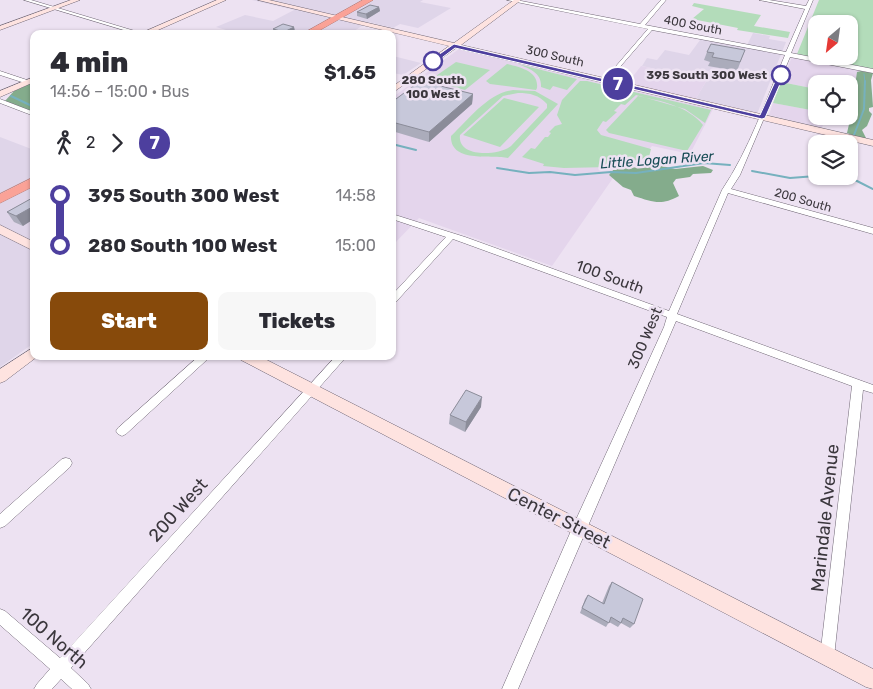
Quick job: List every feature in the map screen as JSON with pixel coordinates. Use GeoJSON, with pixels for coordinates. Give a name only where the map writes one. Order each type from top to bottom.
{"type":"FeatureCollection","features":[{"type":"Feature","properties":{"kind":"highway"},"geometry":{"type":"LineString","coordinates":[[314,30],[369,0]]}},
{"type":"Feature","properties":{"kind":"highway"},"geometry":{"type":"LineString","coordinates":[[0,199],[30,183]]}},
{"type":"Feature","properties":{"kind":"main road"},"geometry":{"type":"LineString","coordinates":[[152,30],[223,0]]}},
{"type":"Feature","properties":{"kind":"street"},"geometry":{"type":"LineString","coordinates":[[26,0],[128,30]]}},
{"type":"Feature","properties":{"kind":"street"},"geometry":{"type":"LineString","coordinates":[[0,28],[77,0]]}},
{"type":"Feature","properties":{"kind":"street","name":"300 South"},"geometry":{"type":"LineString","coordinates":[[261,0],[387,30]]}},
{"type":"Feature","properties":{"kind":"street"},"geometry":{"type":"LineString","coordinates":[[396,88],[514,0]]}},
{"type":"Feature","properties":{"kind":"street","name":"400 South"},"geometry":{"type":"LineString","coordinates":[[514,0],[873,71]]}},
{"type":"Feature","properties":{"kind":"street"},"geometry":{"type":"LineString","coordinates":[[641,26],[664,0]]}},
{"type":"Feature","properties":{"kind":"street"},"geometry":{"type":"LineString","coordinates":[[761,0],[808,8]]}},
{"type":"Feature","properties":{"kind":"street","name":"300 West"},"geometry":{"type":"LineString","coordinates":[[510,689],[726,190],[736,176],[762,118],[811,0]]}},
{"type":"Feature","properties":{"kind":"street"},"geometry":{"type":"LineString","coordinates":[[606,81],[651,28]]}},
{"type":"Feature","properties":{"kind":"street","name":"300 South"},"geometry":{"type":"LineString","coordinates":[[396,32],[873,143]]}},
{"type":"Feature","properties":{"kind":"street"},"geometry":{"type":"LineString","coordinates":[[0,73],[29,82]]}},
{"type":"Feature","properties":{"kind":"street"},"geometry":{"type":"LineString","coordinates":[[0,94],[29,82]]}},
{"type":"Feature","properties":{"kind":"street"},"geometry":{"type":"LineString","coordinates":[[0,101],[30,112]]}},
{"type":"Feature","properties":{"kind":"street","name":"200 South"},"geometry":{"type":"LineString","coordinates":[[726,190],[873,231]]}},
{"type":"Feature","properties":{"kind":"street","name":"100 South"},"geometry":{"type":"LineString","coordinates":[[396,213],[440,229],[450,235]]}},
{"type":"Feature","properties":{"kind":"street","name":"100 South"},"geometry":{"type":"LineString","coordinates":[[396,217],[450,235],[873,389]]}},
{"type":"Feature","properties":{"kind":"street"},"geometry":{"type":"LineString","coordinates":[[0,229],[30,245]]}},
{"type":"Feature","properties":{"kind":"street"},"geometry":{"type":"LineString","coordinates":[[396,296],[450,235]]}},
{"type":"Feature","properties":{"kind":"street"},"geometry":{"type":"LineString","coordinates":[[0,376],[30,355]]}},
{"type":"Feature","properties":{"kind":"street"},"geometry":{"type":"LineString","coordinates":[[122,431],[202,360]]}},
{"type":"Feature","properties":{"kind":"street","name":"Center Street"},"geometry":{"type":"LineString","coordinates":[[254,360],[873,680]]}},
{"type":"Feature","properties":{"kind":"street","name":"200 West"},"geometry":{"type":"LineString","coordinates":[[42,689],[338,360]]}},
{"type":"Feature","properties":{"kind":"street","name":"Marindale Avenue"},"geometry":{"type":"LineString","coordinates":[[827,656],[858,384]]}},
{"type":"Feature","properties":{"kind":"street"},"geometry":{"type":"LineString","coordinates":[[0,522],[66,463]]}},
{"type":"Feature","properties":{"kind":"street","name":"100 North"},"geometry":{"type":"LineString","coordinates":[[0,616],[83,689]]}},
{"type":"Feature","properties":{"kind":"shaded area"},"geometry":{"type":"Polygon","coordinates":[[[252,0],[423,0],[420,2],[451,8],[418,28],[400,24],[393,28],[368,22],[356,30],[226,30],[216,27],[245,15],[273,21],[294,10],[252,0]]]}},
{"type":"Feature","properties":{"kind":"shaded area"},"geometry":{"type":"Polygon","coordinates":[[[753,33],[770,36],[769,39],[786,42],[757,114],[695,100],[707,80],[642,66],[647,58],[657,60],[665,50],[689,55],[703,36],[747,45],[753,33]]]}},
{"type":"Feature","properties":{"kind":"shaded area"},"geometry":{"type":"Polygon","coordinates":[[[459,49],[713,109],[690,154],[652,146],[635,165],[613,178],[552,266],[419,218],[396,242],[396,95],[459,49]]]}},
{"type":"Feature","properties":{"kind":"shaded area"},"geometry":{"type":"Polygon","coordinates":[[[396,57],[421,63],[403,75],[396,74],[396,57]]]}},
{"type":"Feature","properties":{"kind":"shaded area"},"geometry":{"type":"Polygon","coordinates":[[[792,57],[808,60],[808,65],[833,65],[863,71],[859,98],[858,75],[808,75],[808,87],[781,82],[792,57]]]}},
{"type":"Feature","properties":{"kind":"shaded area"},"geometry":{"type":"Polygon","coordinates":[[[641,66],[707,80],[695,100],[627,84],[641,66]]]}},
{"type":"Feature","properties":{"kind":"shaded area"},"geometry":{"type":"Polygon","coordinates":[[[773,103],[808,110],[808,125],[769,115],[773,103]]]}},
{"type":"Feature","properties":{"kind":"shaded area"},"geometry":{"type":"Polygon","coordinates":[[[810,125],[823,125],[822,128],[810,125]]]}},
{"type":"Feature","properties":{"kind":"shaded area"},"geometry":{"type":"Polygon","coordinates":[[[0,137],[30,148],[30,346],[0,367],[0,137]]]}},
{"type":"Feature","properties":{"kind":"green space"},"geometry":{"type":"Polygon","coordinates":[[[819,0],[873,0],[873,69],[853,65],[858,65],[858,15],[813,15],[819,0]]]}},
{"type":"Feature","properties":{"kind":"green space"},"geometry":{"type":"Polygon","coordinates":[[[694,3],[761,15],[754,26],[790,32],[788,38],[737,30],[738,28],[692,19],[704,9],[692,6],[694,3]]]}},
{"type":"Feature","properties":{"kind":"green space"},"geometry":{"type":"Polygon","coordinates":[[[808,27],[808,56],[797,54],[808,27]]]}},
{"type":"Feature","properties":{"kind":"green space"},"geometry":{"type":"Polygon","coordinates":[[[456,62],[490,70],[465,90],[430,80],[456,62]]]}},
{"type":"Feature","properties":{"kind":"green space"},"geometry":{"type":"Polygon","coordinates":[[[507,64],[523,68],[532,74],[537,82],[536,90],[490,84],[486,81],[507,64]]]}},
{"type":"Feature","properties":{"kind":"green space"},"geometry":{"type":"Polygon","coordinates":[[[518,64],[577,79],[567,90],[553,86],[550,90],[541,87],[540,78],[534,72],[518,64]]]}},
{"type":"Feature","properties":{"kind":"green space"},"geometry":{"type":"Polygon","coordinates":[[[857,72],[873,73],[871,80],[873,107],[869,108],[872,114],[867,126],[862,130],[866,138],[860,138],[858,135],[847,133],[849,125],[858,125],[857,72]]]}},
{"type":"Feature","properties":{"kind":"green space"},"geometry":{"type":"Polygon","coordinates":[[[580,81],[587,81],[711,110],[705,123],[685,109],[636,95],[625,105],[621,104],[614,111],[617,112],[606,122],[603,121],[597,130],[601,135],[651,149],[649,157],[610,167],[564,168],[543,166],[544,164],[522,157],[531,148],[535,149],[545,137],[548,137],[551,133],[549,132],[555,126],[562,124],[557,115],[562,100],[580,81]]]}},
{"type":"Feature","properties":{"kind":"green space"},"geometry":{"type":"Polygon","coordinates":[[[781,82],[808,87],[808,110],[773,103],[781,82]]]}},
{"type":"Feature","properties":{"kind":"green space"},"geometry":{"type":"Polygon","coordinates":[[[30,84],[30,110],[5,101],[14,91],[30,84]]]}},
{"type":"Feature","properties":{"kind":"green space"},"geometry":{"type":"Polygon","coordinates":[[[513,90],[535,91],[558,104],[508,158],[474,156],[458,151],[453,145],[451,136],[487,101],[504,92],[513,90]],[[518,93],[503,96],[460,135],[461,142],[465,148],[480,153],[497,152],[505,149],[511,146],[547,108],[547,104],[541,98],[530,94],[518,93]]]}},
{"type":"Feature","properties":{"kind":"green space"},"geometry":{"type":"Polygon","coordinates":[[[638,96],[665,102],[682,109],[690,113],[703,125],[687,151],[609,133],[606,130],[638,96]]]}},
{"type":"Feature","properties":{"kind":"green space"},"geometry":{"type":"Polygon","coordinates":[[[504,98],[539,107],[500,147],[463,135],[504,98]]]}},
{"type":"Feature","properties":{"kind":"green space"},"geometry":{"type":"Polygon","coordinates":[[[649,163],[675,169],[703,166],[713,170],[711,173],[693,174],[690,177],[676,179],[673,183],[679,196],[662,202],[634,196],[631,190],[623,187],[609,175],[614,169],[640,167],[649,163]]]}},
{"type":"Feature","properties":{"kind":"building"},"geometry":{"type":"Polygon","coordinates":[[[370,5],[379,7],[366,14],[357,12],[370,5]]]}},
{"type":"Feature","properties":{"kind":"building"},"geometry":{"type":"Polygon","coordinates":[[[283,24],[294,27],[288,30],[273,29],[283,24]]]}},
{"type":"Feature","properties":{"kind":"building"},"geometry":{"type":"Polygon","coordinates":[[[711,44],[745,50],[740,62],[712,57],[714,53],[707,52],[711,44]]]}},
{"type":"Feature","properties":{"kind":"building"},"geometry":{"type":"Polygon","coordinates":[[[420,81],[473,94],[429,132],[396,123],[396,99],[420,81]]]}},
{"type":"Feature","properties":{"kind":"building"},"geometry":{"type":"Polygon","coordinates":[[[30,199],[30,208],[16,216],[7,212],[30,199]]]}},
{"type":"Feature","properties":{"kind":"building"},"geometry":{"type":"Polygon","coordinates":[[[466,390],[482,397],[466,422],[450,415],[466,390]]]}},
{"type":"Feature","properties":{"kind":"building"},"geometry":{"type":"Polygon","coordinates":[[[612,582],[643,599],[634,624],[623,618],[621,623],[611,617],[609,623],[582,608],[588,595],[604,604],[612,582]]]}},
{"type":"Feature","properties":{"kind":"waterway","name":"Little Logan River"},"geometry":{"type":"LineString","coordinates":[[864,74],[865,82]]}},
{"type":"Feature","properties":{"kind":"waterway","name":"Little Logan River"},"geometry":{"type":"LineString","coordinates":[[854,135],[864,109],[865,82]]}},
{"type":"Feature","properties":{"kind":"waterway","name":"Little Logan River"},"geometry":{"type":"LineString","coordinates":[[11,96],[30,105]]}},
{"type":"Feature","properties":{"kind":"waterway","name":"Little Logan River"},"geometry":{"type":"LineString","coordinates":[[396,145],[416,150]]}},
{"type":"Feature","properties":{"kind":"waterway","name":"Little Logan River"},"geometry":{"type":"LineString","coordinates":[[497,168],[529,173],[550,172],[575,175],[611,172],[636,173],[704,163],[730,165]]}},
{"type":"Feature","properties":{"kind":"waterway","name":"Little Logan River"},"geometry":{"type":"LineString","coordinates":[[752,171],[790,178],[808,177]]}},
{"type":"Feature","properties":{"kind":"waterway"},"geometry":{"type":"LineString","coordinates":[[858,182],[873,189]]}},
{"type":"Feature","properties":{"kind":"bus line","name":"7"},"geometry":{"type":"LineString","coordinates":[[433,61],[454,46],[762,118],[781,75]]}},
{"type":"Feature","properties":{"kind":"place","name":"280 South 100 West"},"geometry":{"type":"Point","coordinates":[433,61]}},
{"type":"Feature","properties":{"kind":"place","name":"395 South 300 West"},"geometry":{"type":"Point","coordinates":[781,75]}}]}
